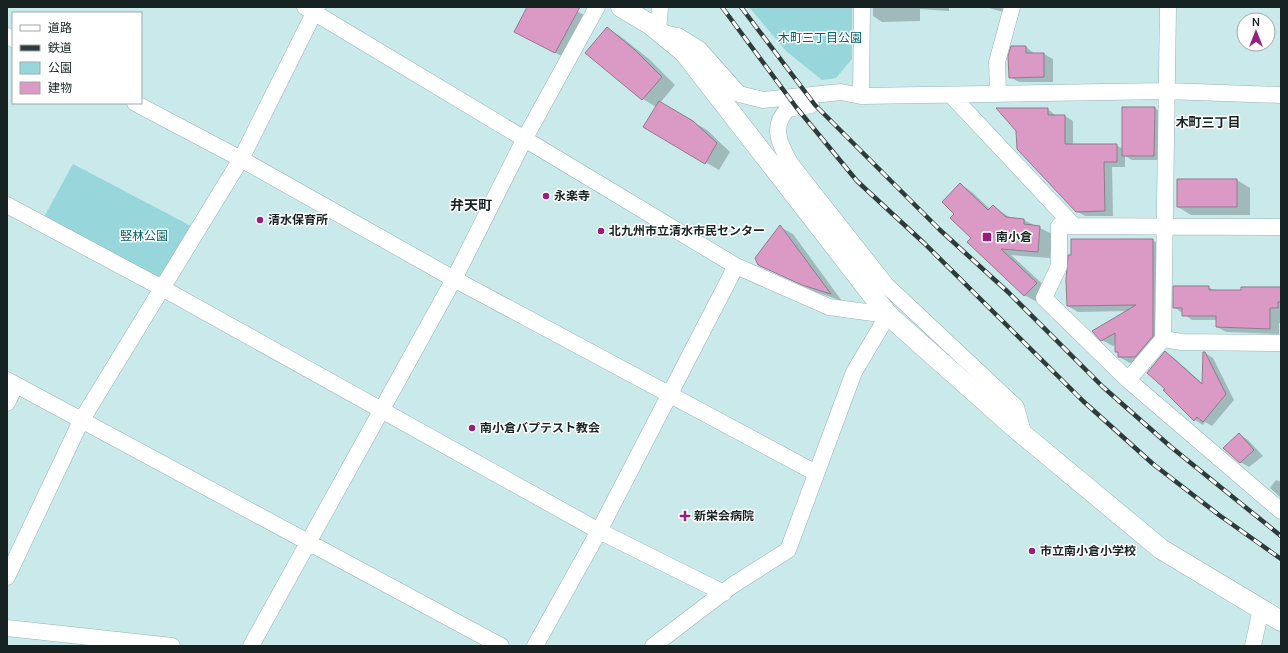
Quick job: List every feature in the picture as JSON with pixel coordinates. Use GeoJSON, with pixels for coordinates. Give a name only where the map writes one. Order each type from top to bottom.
{"type":"FeatureCollection","features":[{"type":"Feature","properties":{"kind":"street"},"geometry":{"type":"LineString","coordinates":[[251,646],[454,279],[524,138],[596,7]]}},
{"type":"Feature","properties":{"kind":"street"},"geometry":{"type":"LineString","coordinates":[[621,7],[651,25],[684,52],[888,315],[1024,436],[1161,549],[1281,621]]}},
{"type":"Feature","properties":{"kind":"street"},"geometry":{"type":"LineString","coordinates":[[658,32],[660,7]]}},
{"type":"Feature","properties":{"kind":"street"},"geometry":{"type":"LineString","coordinates":[[861,96],[862,7]]}},
{"type":"Feature","properties":{"kind":"street"},"geometry":{"type":"LineString","coordinates":[[998,94],[997,62],[1012,7]]}},
{"type":"Feature","properties":{"kind":"street"},"geometry":{"type":"LineString","coordinates":[[1128,380],[1163,339],[1168,7]]}},
{"type":"Feature","properties":{"kind":"street"},"geometry":{"type":"LineString","coordinates":[[7,577],[81,421],[241,159],[312,8],[736,266],[829,307],[888,315]]}},
{"type":"Feature","properties":{"kind":"street"},"geometry":{"type":"LineString","coordinates":[[658,32],[678,36],[699,49],[739,94],[762,100],[841,92],[861,96],[1166,91],[1281,95]]}},
{"type":"Feature","properties":{"kind":"street"},"geometry":{"type":"LineString","coordinates":[[951,95],[1074,226]]}},
{"type":"Feature","properties":{"kind":"street"},"geometry":{"type":"LineString","coordinates":[[861,96],[844,102],[788,109],[781,118],[778,128],[779,140],[783,150],[790,163],[886,285],[1016,408],[1024,436]]}},
{"type":"Feature","properties":{"kind":"street"},"geometry":{"type":"LineString","coordinates":[[137,104],[241,159],[454,279],[669,396],[816,473]]}},
{"type":"Feature","properties":{"kind":"street"},"geometry":{"type":"LineString","coordinates":[[7,205],[162,288],[599,531],[724,594]]}},
{"type":"Feature","properties":{"kind":"street"},"geometry":{"type":"LineString","coordinates":[[1281,227],[1060,226],[1059,266],[1044,298],[1128,380],[1281,511]]}},
{"type":"Feature","properties":{"kind":"street"},"geometry":{"type":"LineString","coordinates":[[535,646],[599,531],[736,266]]}},
{"type":"Feature","properties":{"kind":"street"},"geometry":{"type":"LineString","coordinates":[[653,646],[724,594],[733,585],[788,550],[854,372],[888,315]]}},
{"type":"Feature","properties":{"kind":"street"},"geometry":{"type":"LineString","coordinates":[[1163,339],[1182,342],[1281,343]]}},
{"type":"Feature","properties":{"kind":"street"},"geometry":{"type":"LineString","coordinates":[[7,403],[12,383],[501,646]]}},
{"type":"Feature","properties":{"kind":"street"},"geometry":{"type":"LineString","coordinates":[[1252,646],[1261,609]]}},
{"type":"Feature","properties":{"kind":"street"},"geometry":{"type":"LineString","coordinates":[[7,628],[172,646]]}},
{"type":"Feature","properties":{"kind":"green space","name":"木町三丁目公園"},"geometry":{"type":"Polygon","coordinates":[[[749,7],[852,7],[852,59],[836,78],[822,80],[786,51],[749,7]]]}},
{"type":"Feature","properties":{"kind":"green space","name":"竪林公園"},"geometry":{"type":"Polygon","coordinates":[[[73,164],[191,226],[165,274],[155,277],[44,217],[73,164]]]}},
{"type":"Feature","properties":{"kind":"building"},"geometry":{"type":"Polygon","coordinates":[[[527,7],[580,7],[555,53],[514,32],[527,7]]]}},
{"type":"Feature","properties":{"kind":"building"},"geometry":{"type":"Polygon","coordinates":[[[607,27],[635,50],[662,77],[642,100],[585,53],[607,27]]]}},
{"type":"Feature","properties":{"kind":"building"},"geometry":{"type":"Polygon","coordinates":[[[1011,46],[1026,46],[1026,53],[1044,53],[1044,77],[1009,78],[1008,56],[1011,46]]]}},
{"type":"Feature","properties":{"kind":"building"},"geometry":{"type":"Polygon","coordinates":[[[659,101],[693,121],[717,143],[705,164],[643,127],[659,101]]]}},
{"type":"Feature","properties":{"kind":"building"},"geometry":{"type":"Polygon","coordinates":[[[1122,107],[1155,107],[1154,156],[1122,156],[1122,107]]]}},
{"type":"Feature","properties":{"kind":"building"},"geometry":{"type":"Polygon","coordinates":[[[996,108],[1048,108],[1048,115],[1065,115],[1065,144],[1117,144],[1117,162],[1104,162],[1105,211],[1076,212],[1017,149],[1016,131],[996,108]]]}},
{"type":"Feature","properties":{"kind":"building"},"geometry":{"type":"Polygon","coordinates":[[[1177,179],[1237,179],[1237,207],[1177,207],[1177,179]]]}},
{"type":"Feature","properties":{"kind":"building"},"geometry":{"type":"Polygon","coordinates":[[[960,183],[988,210],[993,205],[1006,217],[1024,219],[1024,224],[1040,226],[1038,252],[1001,249],[1037,283],[1024,296],[967,242],[971,238],[950,218],[954,214],[942,202],[960,183]]]}},
{"type":"Feature","properties":{"kind":"building"},"geometry":{"type":"Polygon","coordinates":[[[780,225],[831,294],[802,285],[758,265],[755,258],[780,225]]]}},
{"type":"Feature","properties":{"kind":"building"},"geometry":{"type":"Polygon","coordinates":[[[1071,239],[1153,239],[1153,336],[1135,357],[1118,357],[1118,352],[1115,352],[1115,333],[1101,341],[1092,331],[1136,305],[1067,306],[1066,280],[1068,255],[1071,255],[1071,239]]]}},
{"type":"Feature","properties":{"kind":"building"},"geometry":{"type":"Polygon","coordinates":[[[1173,286],[1209,286],[1209,290],[1241,290],[1241,287],[1281,287],[1281,302],[1278,302],[1278,308],[1270,308],[1270,329],[1216,327],[1216,316],[1182,316],[1182,308],[1173,308],[1173,286]]]}},
{"type":"Feature","properties":{"kind":"building"},"geometry":{"type":"Polygon","coordinates":[[[1165,351],[1202,384],[1203,352],[1205,352],[1226,394],[1203,422],[1197,417],[1194,421],[1163,390],[1165,389],[1147,373],[1165,351]]]}},
{"type":"Feature","properties":{"kind":"building"},"geometry":{"type":"Polygon","coordinates":[[[1239,433],[1254,450],[1240,463],[1223,448],[1239,433]]]}},
{"type":"Feature","properties":{"kind":"railway"},"geometry":{"type":"LineString","coordinates":[[722,7],[796,107],[857,181],[925,244],[1083,401],[1153,464],[1219,515],[1281,559]]}},
{"type":"Feature","properties":{"kind":"railway"},"geometry":{"type":"LineString","coordinates":[[741,7],[815,105],[940,230],[1008,292],[1103,387],[1171,447],[1281,536]]}},
{"type":"Feature","properties":{"kind":"place","name":"永楽寺"},"geometry":{"type":"Point","coordinates":[546,196]}},
{"type":"Feature","properties":{"kind":"place","name":"清水保育所"},"geometry":{"type":"Point","coordinates":[260,220]}},
{"type":"Feature","properties":{"kind":"place","name":"北九州市立清水市民センター"},"geometry":{"type":"Point","coordinates":[601,231]}},
{"type":"Feature","properties":{"kind":"place","name":"南小倉"},"geometry":{"type":"Point","coordinates":[987,237]}},
{"type":"Feature","properties":{"kind":"place","name":"南小倉バプテスト教会"},"geometry":{"type":"Point","coordinates":[472,428]}},
{"type":"Feature","properties":{"kind":"place","name":"新栄会病院"},"geometry":{"type":"Point","coordinates":[685,516]}},
{"type":"Feature","properties":{"kind":"place","name":"市立南小倉小学校"},"geometry":{"type":"Point","coordinates":[1032,551]}},
{"type":"Feature","properties":{"kind":"district","name":"木町三丁目"},"geometry":{"type":"Point","coordinates":[1208,122]}},
{"type":"Feature","properties":{"kind":"district","name":"弁天町"},"geometry":{"type":"Point","coordinates":[471,205]}}]}
